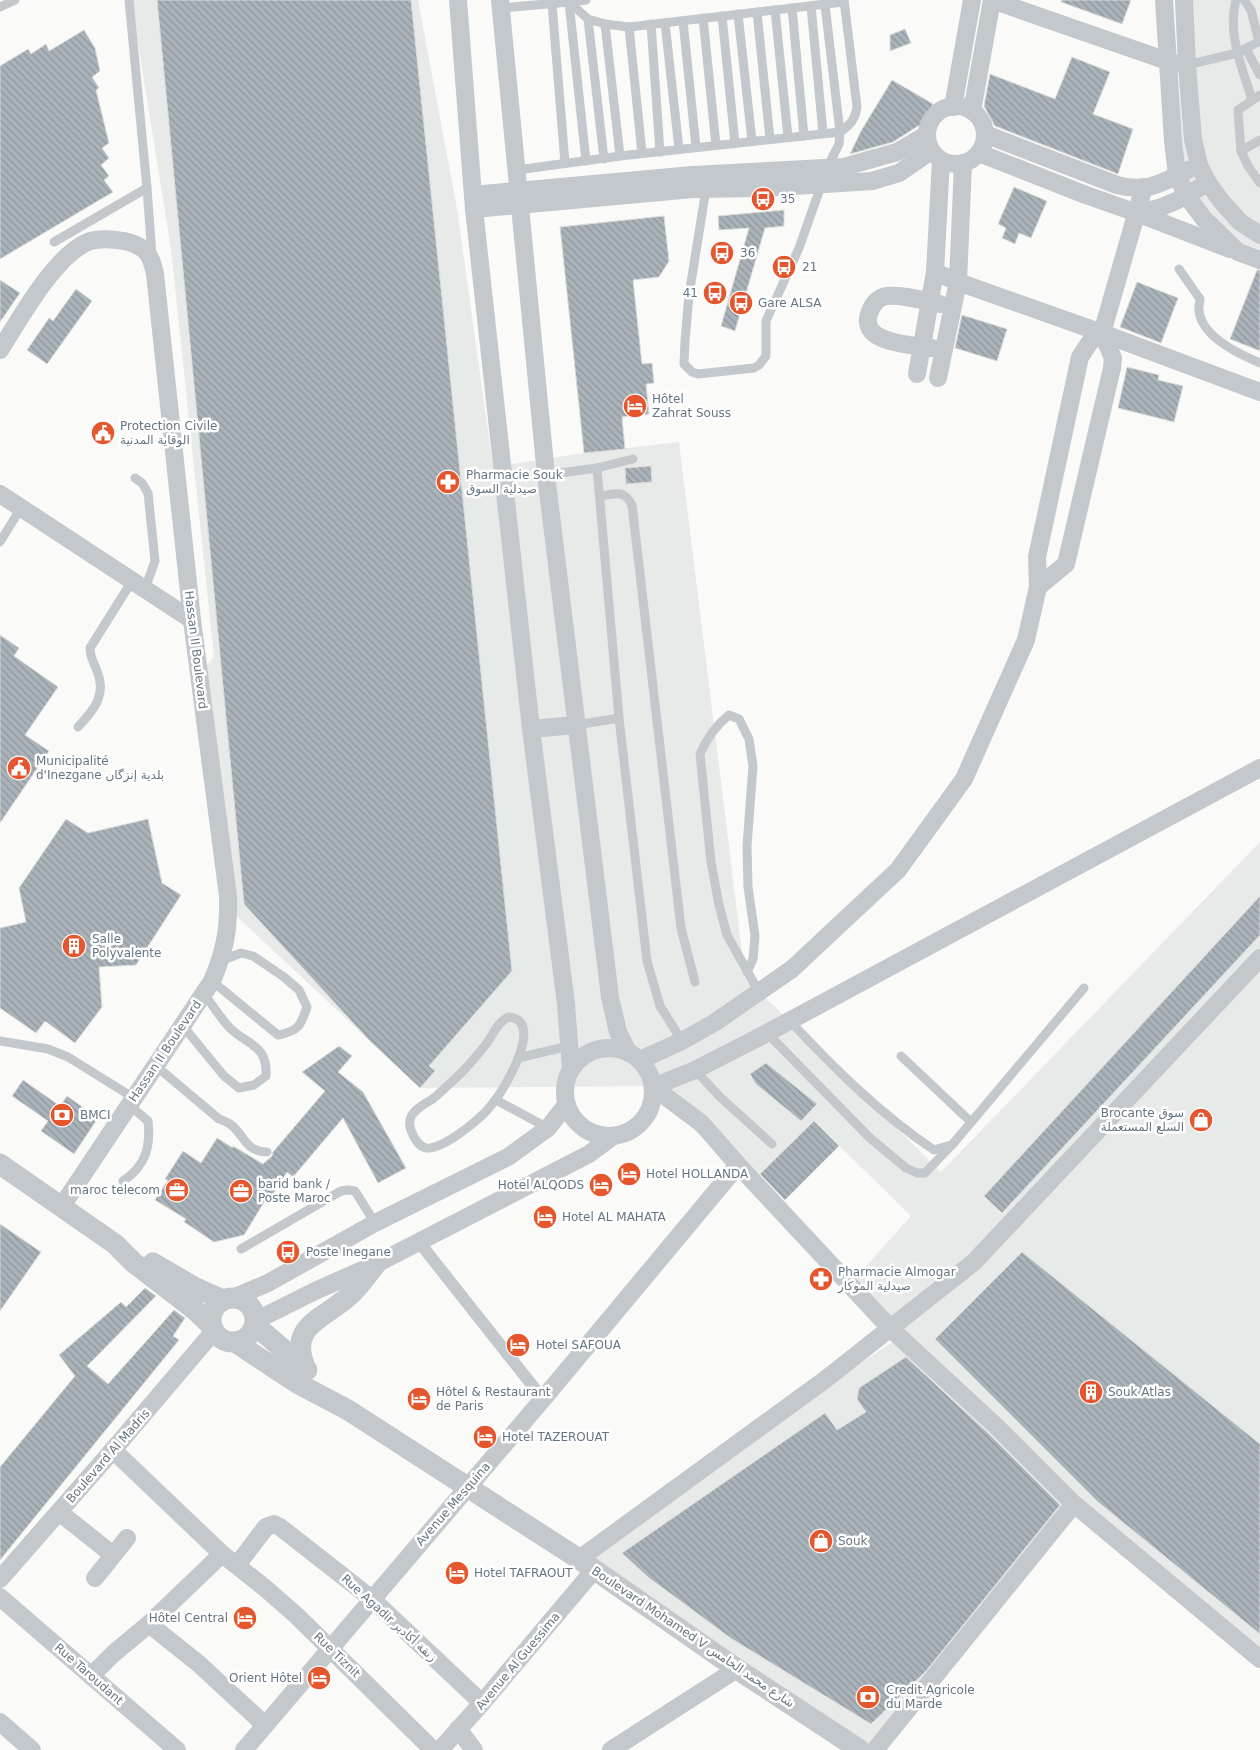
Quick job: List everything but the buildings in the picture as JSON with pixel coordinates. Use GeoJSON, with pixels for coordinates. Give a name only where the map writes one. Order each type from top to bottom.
{"type":"FeatureCollection","features":[{"type":"Feature","properties":{"kind":"street"},"geometry":{"type":"LineString","coordinates":[[458,0],[474,202],[530,730],[566,1004],[571,1069]]}},
{"type":"Feature","properties":{"kind":"street"},"geometry":{"type":"LineString","coordinates":[[953,107],[972,0]]}},
{"type":"Feature","properties":{"kind":"street"},"geometry":{"type":"LineString","coordinates":[[972,111],[992,0],[1167,62],[1187,65]]}},
{"type":"Feature","properties":{"kind":"street"},"geometry":{"type":"LineString","coordinates":[[1164,0],[1167,62],[1177,175],[1186,195],[1204,219],[1238,252]]}},
{"type":"Feature","properties":{"kind":"street"},"geometry":{"type":"LineString","coordinates":[[1184,0],[1193,139],[1198,165],[1222,202],[1240,222],[1260,235]]}},
{"type":"Feature","properties":{"kind":"street"},"geometry":{"type":"LineString","coordinates":[[0,1164],[115,1244],[134,1263],[182,1299],[212,1328],[219,1338],[227,1342],[235,1342],[248,1336],[255,1323],[315,1291],[376,1264],[589,1154],[612,1137],[626,1133],[638,1126],[647,1114],[652,1101],[653,1087],[648,1073],[618,1032],[610,997],[546,475],[501,4]]}},
{"type":"Feature","properties":{"kind":"street"},"geometry":{"type":"LineString","coordinates":[[474,202],[519,197],[824,176],[897,152],[933,149],[955,164],[963,163],[978,153],[984,142],[985,134],[983,125],[978,117],[972,111],[963,107],[944,109],[936,114],[931,121],[933,149],[935,272],[917,374]]}},
{"type":"Feature","properties":{"kind":"street"},"geometry":{"type":"LineString","coordinates":[[985,134],[1128,188],[1158,185],[1198,165]]}},
{"type":"Feature","properties":{"kind":"street"},"geometry":{"type":"LineString","coordinates":[[978,153],[1260,260]]}},
{"type":"Feature","properties":{"kind":"street"},"geometry":{"type":"LineString","coordinates":[[938,378],[958,282],[963,163]]}},
{"type":"Feature","properties":{"kind":"street"},"geometry":{"type":"LineString","coordinates":[[1137,213],[1160,208],[1208,183]]}},
{"type":"Feature","properties":{"kind":"street"},"geometry":{"type":"LineString","coordinates":[[612,1137],[597,1135],[584,1129],[573,1118],[566,1105],[564,1093],[566,1081],[571,1069],[579,1059],[596,1050],[615,1048],[634,1056],[682,1041],[714,1023],[792,968],[898,870],[964,778],[1026,640],[1038,587],[1037,557],[1080,357],[1090,342],[1102,333],[1144,187]]}},
{"type":"Feature","properties":{"kind":"street"},"geometry":{"type":"LineString","coordinates":[[0,350],[55,268],[77,248],[102,239],[116,240],[141,247],[152,258]]}},
{"type":"Feature","properties":{"kind":"street","name":"Hassan II Boulevard"},"geometry":{"type":"LineString","coordinates":[[62,1206],[208,987],[221,961],[229,918],[228,896],[192,620],[152,258]]}},
{"type":"Feature","properties":{"kind":"street"},"geometry":{"type":"LineString","coordinates":[[935,272],[1260,392]]}},
{"type":"Feature","properties":{"kind":"street"},"geometry":{"type":"LineString","coordinates":[[944,350],[877,338],[871,330],[868,316],[874,303],[879,298],[888,296],[953,306]]}},
{"type":"Feature","properties":{"kind":"street"},"geometry":{"type":"LineString","coordinates":[[1038,587],[1066,564],[1112,368],[1112,358],[1102,333]]}},
{"type":"Feature","properties":{"kind":"street"},"geometry":{"type":"LineString","coordinates":[[0,494],[192,620]]}},
{"type":"Feature","properties":{"kind":"street"},"geometry":{"type":"LineString","coordinates":[[530,730],[576,725]]}},
{"type":"Feature","properties":{"kind":"street"},"geometry":{"type":"LineString","coordinates":[[653,1087],[695,1070],[790,1021],[1260,768]]}},
{"type":"Feature","properties":{"kind":"street","name":"Avenue Al Guessima"},"geometry":{"type":"LineString","coordinates":[[440,1750],[482,1703],[586,1565],[891,1329],[974,1262],[1260,958]]}},
{"type":"Feature","properties":{"kind":"street"},"geometry":{"type":"LineString","coordinates":[[653,1087],[701,1123],[891,1329],[997,1427],[1074,1504],[1260,1659]]}},
{"type":"Feature","properties":{"kind":"street"},"geometry":{"type":"LineString","coordinates":[[212,1328],[210,1317],[217,1304],[276,1279],[375,1224],[508,1156],[548,1128],[566,1105]]}},
{"type":"Feature","properties":{"kind":"street","name":"Avenue Mesquina"},"geometry":{"type":"LineString","coordinates":[[244,1750],[543,1399],[738,1165]]}},
{"type":"Feature","properties":{"kind":"street"},"geometry":{"type":"LineString","coordinates":[[419,1242],[543,1399]]}},
{"type":"Feature","properties":{"kind":"street"},"geometry":{"type":"LineString","coordinates":[[115,1244],[139,1255],[194,1287],[247,1303],[254,1314],[255,1323]]}},
{"type":"Feature","properties":{"kind":"street"},"geometry":{"type":"LineString","coordinates":[[306,1369],[301,1357],[300,1343],[305,1330],[314,1321],[339,1305],[351,1294],[376,1264]]}},
{"type":"Feature","properties":{"kind":"street","name":"Boulevard Mohamed V شارع محمد الخامس"},"geometry":{"type":"LineString","coordinates":[[255,1323],[348,1410]]}},
{"type":"Feature","properties":{"kind":"street","name":"Boulevard Al Madris"},"geometry":{"type":"LineString","coordinates":[[0,1579],[6,1560],[59,1512],[113,1450],[212,1328]]}},
{"type":"Feature","properties":{"kind":"street","name":"Boulevard Mohamed V شارع محمد الخامس"},"geometry":{"type":"LineString","coordinates":[[235,1342],[296,1383],[348,1410],[586,1565],[737,1669],[860,1750]]}},
{"type":"Feature","properties":{"kind":"street","name":"Rue Tiznit"},"geometry":{"type":"LineString","coordinates":[[113,1450],[222,1554],[297,1616],[434,1750]]}},
{"type":"Feature","properties":{"kind":"street"},"geometry":{"type":"LineString","coordinates":[[876,1750],[1074,1504]]}},
{"type":"Feature","properties":{"kind":"street"},"geometry":{"type":"LineString","coordinates":[[59,1512],[113,1555]]}},
{"type":"Feature","properties":{"kind":"street","name":"Rue Agadir زنقة أكادير"},"geometry":{"type":"LineString","coordinates":[[237,1565],[266,1528],[274,1524],[280,1527],[372,1599],[482,1703]]}},
{"type":"Feature","properties":{"kind":"street"},"geometry":{"type":"LineString","coordinates":[[96,1578],[127,1538]]}},
{"type":"Feature","properties":{"kind":"street"},"geometry":{"type":"LineString","coordinates":[[91,1676],[222,1554]]}},
{"type":"Feature","properties":{"kind":"street","name":"Rue Taroudant"},"geometry":{"type":"LineString","coordinates":[[0,1598],[177,1750]]}},
{"type":"Feature","properties":{"kind":"street"},"geometry":{"type":"LineString","coordinates":[[149,1624],[200,1664],[265,1725]]}},
{"type":"Feature","properties":{"kind":"street"},"geometry":{"type":"LineString","coordinates":[[611,1750],[737,1669]]}},
{"type":"Feature","properties":{"kind":"street"},"geometry":{"type":"LineString","coordinates":[[0,1722],[32,1750]]}},
{"type":"Feature","properties":{"kind":"street"},"geometry":{"type":"LineString","coordinates":[[458,1729],[474,1750]]}},
{"type":"Feature","properties":{"kind":"lane"},"geometry":{"type":"LineString","coordinates":[[0,7],[15,0]]}},
{"type":"Feature","properties":{"kind":"lane"},"geometry":{"type":"LineString","coordinates":[[129,0],[152,258]]}},
{"type":"Feature","properties":{"kind":"lane"},"geometry":{"type":"LineString","coordinates":[[501,4],[552,4],[586,0]]}},
{"type":"Feature","properties":{"kind":"lane"},"geometry":{"type":"LineString","coordinates":[[1236,0],[1233,13],[1241,51],[1256,97],[1238,110],[1241,151],[1248,166],[1260,183]]}},
{"type":"Feature","properties":{"kind":"lane"},"geometry":{"type":"LineString","coordinates":[[1187,65],[1241,51],[1259,42],[1251,10],[1244,0]]}},
{"type":"Feature","properties":{"kind":"lane"},"geometry":{"type":"LineString","coordinates":[[517,170],[679,149],[840,132],[853,122],[856,116],[856,89],[844,1],[825,5],[628,27],[605,24],[588,19],[569,2]]}},
{"type":"Feature","properties":{"kind":"lane"},"geometry":{"type":"LineString","coordinates":[[569,2],[586,161]]}},
{"type":"Feature","properties":{"kind":"lane"},"geometry":{"type":"LineString","coordinates":[[552,4],[565,163]]}},
{"type":"Feature","properties":{"kind":"lane"},"geometry":{"type":"LineString","coordinates":[[697,185],[684,341],[684,364],[692,372],[698,374],[754,368],[766,356],[766,321],[799,248],[824,176],[839,144],[840,132],[825,5]]}},
{"type":"Feature","properties":{"kind":"lane"},"geometry":{"type":"LineString","coordinates":[[811,6],[823,133]]}},
{"type":"Feature","properties":{"kind":"lane"},"geometry":{"type":"LineString","coordinates":[[792,8],[804,136]]}},
{"type":"Feature","properties":{"kind":"lane"},"geometry":{"type":"LineString","coordinates":[[775,10],[788,137]]}},
{"type":"Feature","properties":{"kind":"lane"},"geometry":{"type":"LineString","coordinates":[[757,12],[770,139]]}},
{"type":"Feature","properties":{"kind":"lane"},"geometry":{"type":"LineString","coordinates":[[738,14],[752,141]]}},
{"type":"Feature","properties":{"kind":"lane"},"geometry":{"type":"LineString","coordinates":[[722,16],[735,143]]}},
{"type":"Feature","properties":{"kind":"lane"},"geometry":{"type":"LineString","coordinates":[[703,18],[716,146]]}},
{"type":"Feature","properties":{"kind":"lane"},"geometry":{"type":"LineString","coordinates":[[588,19],[604,158]]}},
{"type":"Feature","properties":{"kind":"lane"},"geometry":{"type":"LineString","coordinates":[[683,21],[696,148]]}},
{"type":"Feature","properties":{"kind":"lane"},"geometry":{"type":"LineString","coordinates":[[665,23],[679,149]]}},
{"type":"Feature","properties":{"kind":"lane"},"geometry":{"type":"LineString","coordinates":[[605,24],[620,156]]}},
{"type":"Feature","properties":{"kind":"lane"},"geometry":{"type":"LineString","coordinates":[[651,24],[660,152]]}},
{"type":"Feature","properties":{"kind":"lane"},"geometry":{"type":"LineString","coordinates":[[628,27],[642,154]]}},
{"type":"Feature","properties":{"kind":"lane"},"geometry":{"type":"LineString","coordinates":[[1241,51],[1260,75]]}},
{"type":"Feature","properties":{"kind":"lane"},"geometry":{"type":"LineString","coordinates":[[1241,151],[1260,140]]}},
{"type":"Feature","properties":{"kind":"lane"},"geometry":{"type":"LineString","coordinates":[[54,242],[147,188]]}},
{"type":"Feature","properties":{"kind":"lane"},"geometry":{"type":"LineString","coordinates":[[1179,269],[1200,299],[1199,311],[1203,323],[1215,338],[1233,350],[1260,363]]}},
{"type":"Feature","properties":{"kind":"lane"},"geometry":{"type":"LineString","coordinates":[[546,475],[597,468],[633,459]]}},
{"type":"Feature","properties":{"kind":"lane"},"geometry":{"type":"LineString","coordinates":[[597,468],[619,718],[647,961],[660,1006],[682,1041]]}},
{"type":"Feature","properties":{"kind":"lane"},"geometry":{"type":"LineString","coordinates":[[78,727],[93,711],[101,695],[98,672],[90,658],[90,648],[155,561],[148,493],[142,483],[135,478]]}},
{"type":"Feature","properties":{"kind":"lane"},"geometry":{"type":"LineString","coordinates":[[600,496],[623,494],[628,496],[632,505],[681,928],[695,982]]}},
{"type":"Feature","properties":{"kind":"lane"},"geometry":{"type":"LineString","coordinates":[[0,542],[21,508]]}},
{"type":"Feature","properties":{"kind":"lane"},"geometry":{"type":"LineString","coordinates":[[747,972],[753,959],[755,936],[748,888],[748,846],[753,766],[749,739],[739,719],[729,715],[718,724],[706,740],[700,754],[711,862],[727,935],[747,972],[759,992]]}},
{"type":"Feature","properties":{"kind":"lane"},"geometry":{"type":"LineString","coordinates":[[576,725],[619,718]]}},
{"type":"Feature","properties":{"kind":"lane"},"geometry":{"type":"LineString","coordinates":[[208,987],[278,1035],[289,1033],[302,1024],[307,1007],[299,990],[284,977],[253,956],[241,954],[221,961]]}},
{"type":"Feature","properties":{"kind":"lane"},"geometry":{"type":"LineString","coordinates":[[183,1026],[224,1076],[239,1088],[254,1085],[266,1076],[266,1064],[258,1049],[229,1027],[208,987]]}},
{"type":"Feature","properties":{"kind":"lane"},"geometry":{"type":"LineString","coordinates":[[767,1033],[870,1138],[906,1168],[917,1173],[925,1173],[952,1145],[1084,988]]}},
{"type":"Feature","properties":{"kind":"lane"},"geometry":{"type":"LineString","coordinates":[[508,1018],[515,1018],[521,1021],[524,1027],[518,1058],[513,1073],[496,1100],[467,1128],[432,1148],[419,1144],[410,1130],[410,1117],[463,1071],[488,1042],[502,1020],[508,1018]]}},
{"type":"Feature","properties":{"kind":"lane"},"geometry":{"type":"LineString","coordinates":[[790,1021],[826,1058],[908,1133],[934,1150],[952,1145]]}},
{"type":"Feature","properties":{"kind":"lane"},"geometry":{"type":"LineString","coordinates":[[0,1041],[48,1049],[61,1054],[97,1074],[131,1102],[148,1121],[150,1135],[148,1150],[130,1176],[123,1181]]}},
{"type":"Feature","properties":{"kind":"lane"},"geometry":{"type":"LineString","coordinates":[[518,1058],[569,1046]]}},
{"type":"Feature","properties":{"kind":"lane"},"geometry":{"type":"LineString","coordinates":[[901,1056],[971,1122]]}},
{"type":"Feature","properties":{"kind":"lane"},"geometry":{"type":"LineString","coordinates":[[156,1066],[219,1119],[231,1125],[243,1140],[256,1151],[267,1152]]}},
{"type":"Feature","properties":{"kind":"lane"},"geometry":{"type":"LineString","coordinates":[[695,1070],[720,1098],[772,1144]]}},
{"type":"Feature","properties":{"kind":"lane"},"geometry":{"type":"LineString","coordinates":[[496,1100],[548,1128]]}},
{"type":"Feature","properties":{"kind":"lane"},"geometry":{"type":"LineString","coordinates":[[241,1249],[340,1191],[355,1191],[375,1224]]}},
{"type":"Feature","properties":{"kind":"shaded area"},"geometry":{"type":"Polygon","coordinates":[[[131,0],[418,0],[457,209],[493,467],[584,453],[679,442],[745,977],[941,1172],[1260,842],[1260,1652],[1081,1508],[876,1750],[579,1559],[826,1386],[906,1333],[850,1284],[911,1216],[814,1121],[758,1176],[666,1086],[420,1088],[230,910],[201,671],[214,657],[171,249],[131,0]]]}},
{"type":"Feature","properties":{"kind":"shaded area"},"geometry":{"type":"Polygon","coordinates":[[[1175,0],[1260,0],[1260,253],[1245,247],[1184,191],[1175,0]]]}},
{"type":"Feature","properties":{"kind":"place","name":"35"},"geometry":{"type":"Point","coordinates":[763,199]}},
{"type":"Feature","properties":{"kind":"place","name":"36"},"geometry":{"type":"Point","coordinates":[722,253]}},
{"type":"Feature","properties":{"kind":"place","name":"21"},"geometry":{"type":"Point","coordinates":[784,267]}},
{"type":"Feature","properties":{"kind":"place","name":"41"},"geometry":{"type":"Point","coordinates":[715,293]}},
{"type":"Feature","properties":{"kind":"place","name":"Gare ALSA"},"geometry":{"type":"Point","coordinates":[741,303]}},
{"type":"Feature","properties":{"kind":"place","name":"Hôtel Zahrat Souss"},"geometry":{"type":"Point","coordinates":[635,406]}},
{"type":"Feature","properties":{"kind":"place","name":"Protection Civile الوقاية المدنية"},"geometry":{"type":"Point","coordinates":[103,433]}},
{"type":"Feature","properties":{"kind":"place","name":"Pharmacie Souk صيدلية السوق"},"geometry":{"type":"Point","coordinates":[448,482]}},
{"type":"Feature","properties":{"kind":"place","name":"Municipalité d'Inezgane بلدية إنزگان"},"geometry":{"type":"Point","coordinates":[19,768]}},
{"type":"Feature","properties":{"kind":"place","name":"Salle Polyvalente"},"geometry":{"type":"Point","coordinates":[74,946]}},
{"type":"Feature","properties":{"kind":"place","name":"BMCI"},"geometry":{"type":"Point","coordinates":[62,1115]}},
{"type":"Feature","properties":{"kind":"place","name":"Brocante سوق السلع المستعملة"},"geometry":{"type":"Point","coordinates":[1201,1120]}},
{"type":"Feature","properties":{"kind":"place","name":"Hotel HOLLANDA"},"geometry":{"type":"Point","coordinates":[629,1174]}},
{"type":"Feature","properties":{"kind":"place","name":"Hotel ALQODS"},"geometry":{"type":"Point","coordinates":[601,1185]}},
{"type":"Feature","properties":{"kind":"place","name":"maroc telecom"},"geometry":{"type":"Point","coordinates":[177,1190]}},
{"type":"Feature","properties":{"kind":"place","name":"barid bank / Poste Maroc"},"geometry":{"type":"Point","coordinates":[241,1191]}},
{"type":"Feature","properties":{"kind":"place","name":"Hotel AL MAHATA"},"geometry":{"type":"Point","coordinates":[545,1217]}},
{"type":"Feature","properties":{"kind":"place","name":"Poste Inegane"},"geometry":{"type":"Point","coordinates":[288,1252]}},
{"type":"Feature","properties":{"kind":"place","name":"Pharmacie Almogar صيدلية الموكار"},"geometry":{"type":"Point","coordinates":[821,1279]}},
{"type":"Feature","properties":{"kind":"place","name":"Hotel SAFOUA"},"geometry":{"type":"Point","coordinates":[518,1345]}},
{"type":"Feature","properties":{"kind":"place","name":"Souk Atlas"},"geometry":{"type":"Point","coordinates":[1091,1392]}},
{"type":"Feature","properties":{"kind":"place","name":"Hôtel & Restaurant de Paris"},"geometry":{"type":"Point","coordinates":[419,1399]}},
{"type":"Feature","properties":{"kind":"place","name":"Hotel TAZEROUAT"},"geometry":{"type":"Point","coordinates":[485,1437]}},
{"type":"Feature","properties":{"kind":"place","name":"Souk"},"geometry":{"type":"Point","coordinates":[821,1541]}},
{"type":"Feature","properties":{"kind":"place","name":"Hotel TAFRAOUT"},"geometry":{"type":"Point","coordinates":[457,1573]}},
{"type":"Feature","properties":{"kind":"place","name":"Hôtel Central"},"geometry":{"type":"Point","coordinates":[245,1618]}},
{"type":"Feature","properties":{"kind":"place","name":"Orient Hôtel"},"geometry":{"type":"Point","coordinates":[319,1678]}},
{"type":"Feature","properties":{"kind":"place","name":"Credit Agricole du Marde"},"geometry":{"type":"Point","coordinates":[868,1697]}}]}
